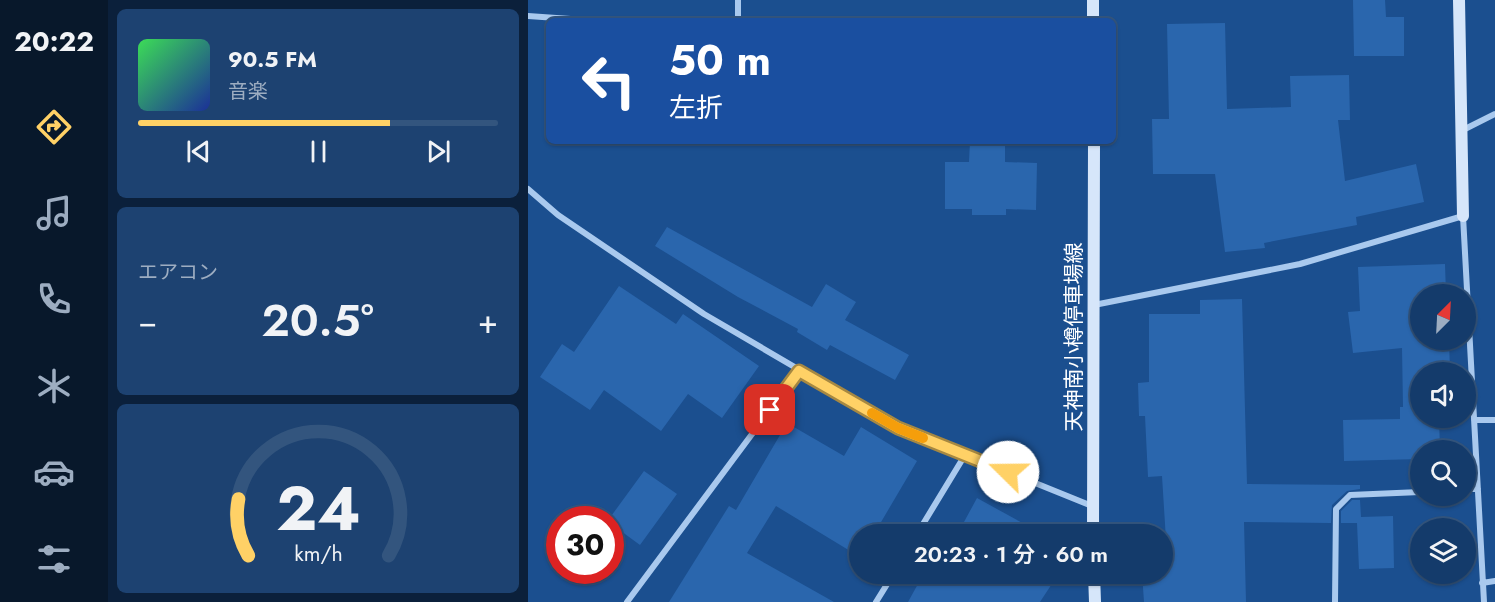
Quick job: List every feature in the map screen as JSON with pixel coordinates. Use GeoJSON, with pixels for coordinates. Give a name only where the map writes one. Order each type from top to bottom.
{"type":"FeatureCollection","features":[{"type":"Feature","properties":{"kind":"main road"},"geometry":{"type":"LineString","coordinates":[[1093,0],[1093,18]]}},
{"type":"Feature","properties":{"kind":"main road"},"geometry":{"type":"LineString","coordinates":[[1459,0],[1463,216]]}},
{"type":"Feature","properties":{"kind":"main road","name":"天神南小樽停車場線"},"geometry":{"type":"LineString","coordinates":[[1093,524],[1094,144]]}},
{"type":"Feature","properties":{"kind":"main road"},"geometry":{"type":"LineString","coordinates":[[1094,584],[1095,602]]}},
{"type":"Feature","properties":{"kind":"street"},"geometry":{"type":"LineString","coordinates":[[738,0],[738,18]]}},
{"type":"Feature","properties":{"kind":"street"},"geometry":{"type":"LineString","coordinates":[[528,16],[556,18]]}},
{"type":"Feature","properties":{"kind":"street"},"geometry":{"type":"LineString","coordinates":[[1460,131],[1495,114]]}},
{"type":"Feature","properties":{"kind":"street"},"geometry":{"type":"LineString","coordinates":[[528,189],[558,215],[685,302],[898,428],[1093,506]]}},
{"type":"Feature","properties":{"kind":"street"},"geometry":{"type":"LineString","coordinates":[[1094,305],[1300,264],[1463,216],[1471,362]]}},
{"type":"Feature","properties":{"kind":"street"},"geometry":{"type":"LineString","coordinates":[[627,602],[799,371]]}},
{"type":"Feature","properties":{"kind":"street"},"geometry":{"type":"LineString","coordinates":[[1476,420],[1495,420]]}},
{"type":"Feature","properties":{"kind":"street"},"geometry":{"type":"LineString","coordinates":[[1474,428],[1484,602]]}},
{"type":"Feature","properties":{"kind":"street"},"geometry":{"type":"LineString","coordinates":[[923,524],[965,455]]}},
{"type":"Feature","properties":{"kind":"street"},"geometry":{"type":"LineString","coordinates":[[1335,602],[1336,508],[1350,495],[1410,492]]}},
{"type":"Feature","properties":{"kind":"street"},"geometry":{"type":"LineString","coordinates":[[1482,583],[1495,581]]}},
{"type":"Feature","properties":{"kind":"street"},"geometry":{"type":"LineString","coordinates":[[876,602],[887,584]]}},
{"type":"Feature","properties":{"kind":"building"},"geometry":{"type":"Polygon","coordinates":[[[1353,0],[1385,0],[1386,17],[1404,17],[1404,56],[1354,56],[1353,0]]]}},
{"type":"Feature","properties":{"kind":"building"},"geometry":{"type":"Polygon","coordinates":[[[1225,23],[1227,109],[1291,107],[1290,76],[1349,75],[1350,120],[1338,120],[1345,181],[1416,164],[1424,202],[1356,217],[1357,225],[1264,243],[1265,248],[1225,252],[1215,174],[1153,174],[1152,119],[1169,119],[1167,24],[1225,23]]]}},
{"type":"Feature","properties":{"kind":"building"},"geometry":{"type":"Polygon","coordinates":[[[970,144],[1005,144],[1005,162],[1037,163],[1036,210],[1006,209],[1006,215],[972,215],[972,209],[945,209],[945,162],[969,162],[970,144]]]}},
{"type":"Feature","properties":{"kind":"building"},"geometry":{"type":"Polygon","coordinates":[[[667,227],[812,307],[826,284],[856,302],[845,320],[909,355],[895,380],[830,345],[827,350],[797,332],[798,329],[738,297],[655,246],[667,227]]]}},
{"type":"Feature","properties":{"kind":"building"},"geometry":{"type":"Polygon","coordinates":[[[1445,264],[1446,284],[1410,284],[1410,350],[1449,350],[1450,362],[1410,362],[1410,428],[1439,428],[1440,440],[1410,440],[1410,459],[1344,461],[1343,420],[1400,419],[1400,407],[1403,407],[1402,348],[1353,353],[1348,312],[1360,311],[1358,267],[1445,264]]]}},
{"type":"Feature","properties":{"kind":"building"},"geometry":{"type":"Polygon","coordinates":[[[619,286],[676,324],[683,314],[759,366],[722,418],[688,394],[661,431],[604,390],[590,410],[540,377],[562,344],[574,352],[619,286]]]}},
{"type":"Feature","properties":{"kind":"building"},"geometry":{"type":"Polygon","coordinates":[[[1242,299],[1247,484],[1360,485],[1360,489],[1347,491],[1332,505],[1331,523],[1244,522],[1246,602],[1144,602],[1143,584],[1173,584],[1173,524],[1165,524],[1162,476],[1148,477],[1145,416],[1139,416],[1138,383],[1149,382],[1149,314],[1200,314],[1200,300],[1242,299]]]}},
{"type":"Feature","properties":{"kind":"building"},"geometry":{"type":"Polygon","coordinates":[[[787,423],[844,456],[861,427],[917,461],[880,524],[849,524],[849,550],[776,506],[747,553],[834,602],[669,602],[729,506],[736,510],[787,423]]]}},
{"type":"Feature","properties":{"kind":"building"},"geometry":{"type":"Polygon","coordinates":[[[644,471],[677,494],[640,545],[624,533],[624,506],[618,506],[644,471]]]}},
{"type":"Feature","properties":{"kind":"building"},"geometry":{"type":"Polygon","coordinates":[[[977,498],[1024,524],[963,524],[977,498]]]}},
{"type":"Feature","properties":{"kind":"building"},"geometry":{"type":"Polygon","coordinates":[[[1352,500],[1360,500],[1361,517],[1393,516],[1394,568],[1359,569],[1357,523],[1341,523],[1341,511],[1352,500]]]}},
{"type":"Feature","properties":{"kind":"building"},"geometry":{"type":"Polygon","coordinates":[[[918,584],[1052,584],[1040,602],[908,602],[918,584]]]}},
{"type":"Feature","properties":{"kind":"slow traffic"},"geometry":{"type":"LineString","coordinates":[[872,413],[898,428],[923,438]]}},
{"type":"Feature","properties":{"kind":"route"},"geometry":{"type":"LineString","coordinates":[[770,410],[799,371],[898,428],[1008,472]]}}]}
